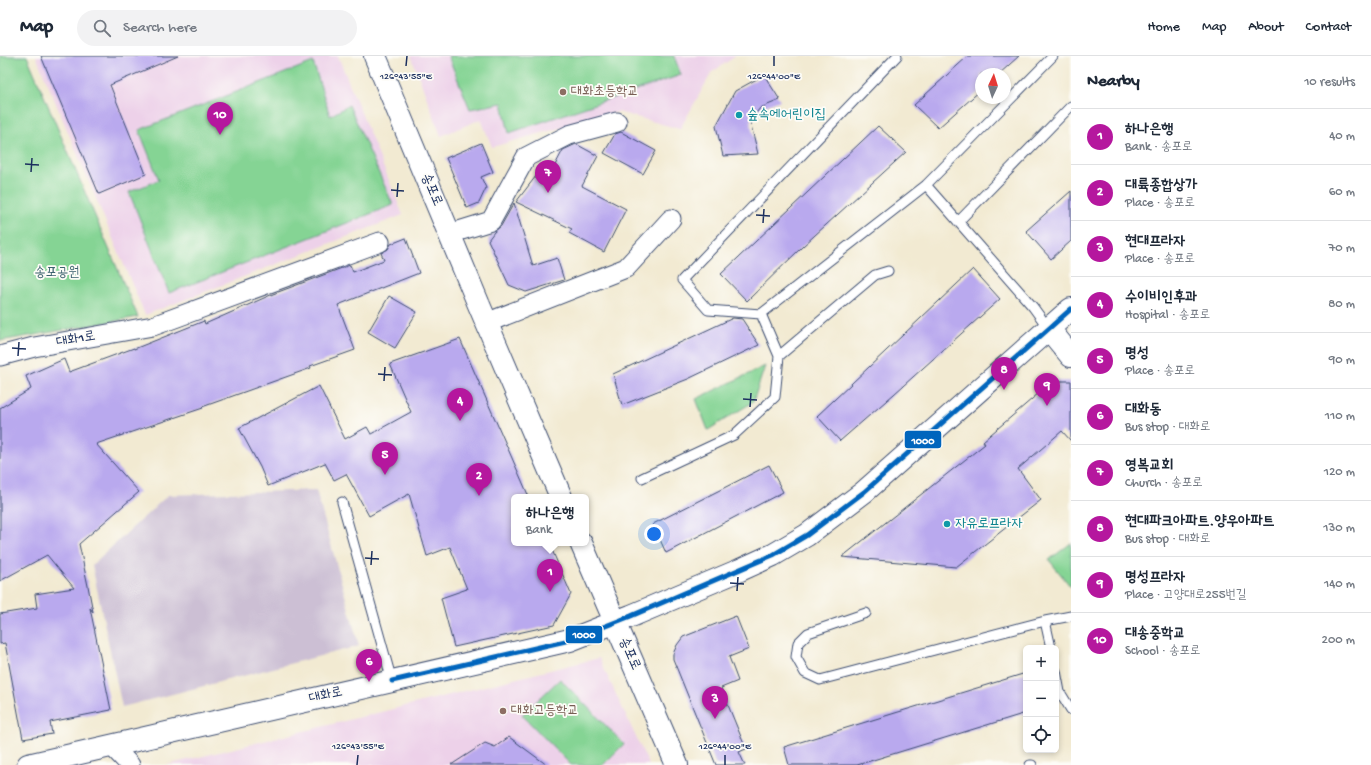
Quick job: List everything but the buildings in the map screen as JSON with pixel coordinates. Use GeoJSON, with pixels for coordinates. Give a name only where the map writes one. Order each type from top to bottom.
{"type":"FeatureCollection","features":[{"type":"Feature","properties":{"kind":"street","name":"송포로"},"geometry":{"type":"LineString","coordinates":[[375,56],[486,323],[560,494]]}},
{"type":"Feature","properties":{"kind":"street"},"geometry":{"type":"LineString","coordinates":[[449,234],[491,221],[526,157],[569,135],[617,122]]}},
{"type":"Feature","properties":{"kind":"street"},"geometry":{"type":"LineString","coordinates":[[486,323],[626,268],[670,219]]}},
{"type":"Feature","properties":{"kind":"street","name":"대화1로"},"geometry":{"type":"LineString","coordinates":[[0,356],[34,347],[153,326],[380,242]]}},
{"type":"Feature","properties":{"kind":"street","name":"대화로"},"geometry":{"type":"LineString","coordinates":[[28,765],[558,643],[583,635],[740,570],[773,555],[807,535],[864,492],[1071,309]]}},
{"type":"Feature","properties":{"kind":"street"},"geometry":{"type":"LineString","coordinates":[[1049,329],[1071,356]]}},
{"type":"Feature","properties":{"kind":"street","name":"송포로"},"geometry":{"type":"LineString","coordinates":[[582,546],[677,765]]}},
{"type":"Feature","properties":{"kind":"street"},"geometry":{"type":"LineString","coordinates":[[112,746],[130,765]]}},
{"type":"Feature","properties":{"kind":"lane"},"geometry":{"type":"LineString","coordinates":[[897,56],[682,280],[708,310],[761,314],[926,185],[1052,56]]}},
{"type":"Feature","properties":{"kind":"lane"},"geometry":{"type":"LineString","coordinates":[[958,222],[1071,106]]}},
{"type":"Feature","properties":{"kind":"lane"},"geometry":{"type":"LineString","coordinates":[[926,185],[1033,307],[1049,329]]}},
{"type":"Feature","properties":{"kind":"lane"},"geometry":{"type":"LineString","coordinates":[[779,356],[875,275],[888,271]]}},
{"type":"Feature","properties":{"kind":"lane"},"geometry":{"type":"LineString","coordinates":[[642,478],[734,435],[774,397],[779,356],[761,314]]}},
{"type":"Feature","properties":{"kind":"lane"},"geometry":{"type":"LineString","coordinates":[[342,502],[392,681]]}},
{"type":"Feature","properties":{"kind":"lane"},"geometry":{"type":"LineString","coordinates":[[866,613],[808,633],[798,643],[796,657],[805,673],[820,680],[1045,621],[1071,616]]}},
{"type":"Feature","properties":{"kind":"lane"},"geometry":{"type":"LineString","coordinates":[[1045,621],[1050,645]]}},
{"type":"Feature","properties":{"kind":"lane"},"geometry":{"type":"LineString","coordinates":[[1058,681],[1060,692],[1071,710]]}},
{"type":"Feature","properties":{"kind":"shaded area"},"geometry":{"type":"Polygon","coordinates":[[[36,56],[338,56],[403,215],[145,315],[36,56]]]}},
{"type":"Feature","properties":{"kind":"shaded area","name":"대화초등학교"},"geometry":{"type":"Polygon","coordinates":[[[411,56],[736,56],[712,72],[680,129],[618,112],[492,147],[481,119],[441,136],[411,56]]]}},
{"type":"Feature","properties":{"kind":"shaded area"},"geometry":{"type":"Polygon","coordinates":[[[316,490],[359,646],[122,707],[92,565],[168,495],[316,490]]]}},
{"type":"Feature","properties":{"kind":"shaded area","name":"대화고등학교"},"geometry":{"type":"Polygon","coordinates":[[[599,658],[649,765],[167,765],[599,658]]]}},
{"type":"Feature","properties":{"kind":"green space","name":"송포공원"},"geometry":{"type":"Polygon","coordinates":[[[0,56],[27,56],[138,317],[0,341],[0,56]]]}},
{"type":"Feature","properties":{"kind":"green space"},"geometry":{"type":"Polygon","coordinates":[[[448,56],[674,56],[681,75],[509,133],[502,103],[470,109],[448,56]]]}},
{"type":"Feature","properties":{"kind":"green space"},"geometry":{"type":"Polygon","coordinates":[[[313,62],[330,116],[349,105],[393,205],[169,293],[129,192],[159,180],[139,130],[313,62]]]}},
{"type":"Feature","properties":{"kind":"green space"},"geometry":{"type":"Polygon","coordinates":[[[765,366],[753,402],[708,430],[696,399],[765,366]]]}},
{"type":"Feature","properties":{"kind":"green space"},"geometry":{"type":"Polygon","coordinates":[[[1071,543],[1071,587],[1049,560],[1071,543]]]}},
{"type":"Feature","properties":{"kind":"green space"},"geometry":{"type":"Polygon","coordinates":[[[560,679],[624,744],[603,765],[571,765],[522,715],[560,679]]]}},
{"type":"Feature","properties":{"kind":"transit line","name":"1000"},"geometry":{"type":"LineString","coordinates":[[392,681],[570,640],[631,616],[773,555],[807,535],[864,492],[1071,309]]}},
{"type":"Feature","properties":{"kind":"place","name":"대화초등학교"},"geometry":{"type":"Point","coordinates":[563,92]}},
{"type":"Feature","properties":{"kind":"place","name":"숲속에어린이집"},"geometry":{"type":"Point","coordinates":[739,115]}},
{"type":"Feature","properties":{"kind":"place","name":"대송중학교"},"geometry":{"type":"Point","coordinates":[220,135]}},
{"type":"Feature","properties":{"kind":"place","name":"영복교회"},"geometry":{"type":"Point","coordinates":[548,193]}},
{"type":"Feature","properties":{"kind":"place","name":"현대파크아파트.양우아파트"},"geometry":{"type":"Point","coordinates":[1004,390]}},
{"type":"Feature","properties":{"kind":"place","name":"명성프라자"},"geometry":{"type":"Point","coordinates":[1047,406]}},
{"type":"Feature","properties":{"kind":"place","name":"수이비인후과"},"geometry":{"type":"Point","coordinates":[460,421]}},
{"type":"Feature","properties":{"kind":"place","name":"명성"},"geometry":{"type":"Point","coordinates":[385,475]}},
{"type":"Feature","properties":{"kind":"place","name":"대륙종합상가"},"geometry":{"type":"Point","coordinates":[479,496]}},
{"type":"Feature","properties":{"kind":"place","name":"자유로프라자"},"geometry":{"type":"Point","coordinates":[947,524]}},
{"type":"Feature","properties":{"kind":"place","name":"하나은행"},"geometry":{"type":"Point","coordinates":[550,592]}},
{"type":"Feature","properties":{"kind":"place","name":"대화동"},"geometry":{"type":"Point","coordinates":[369,682]}},
{"type":"Feature","properties":{"kind":"place","name":"대화고등학교"},"geometry":{"type":"Point","coordinates":[503,711]}},
{"type":"Feature","properties":{"kind":"place","name":"현대프라자"},"geometry":{"type":"Point","coordinates":[715,719]}}]}
